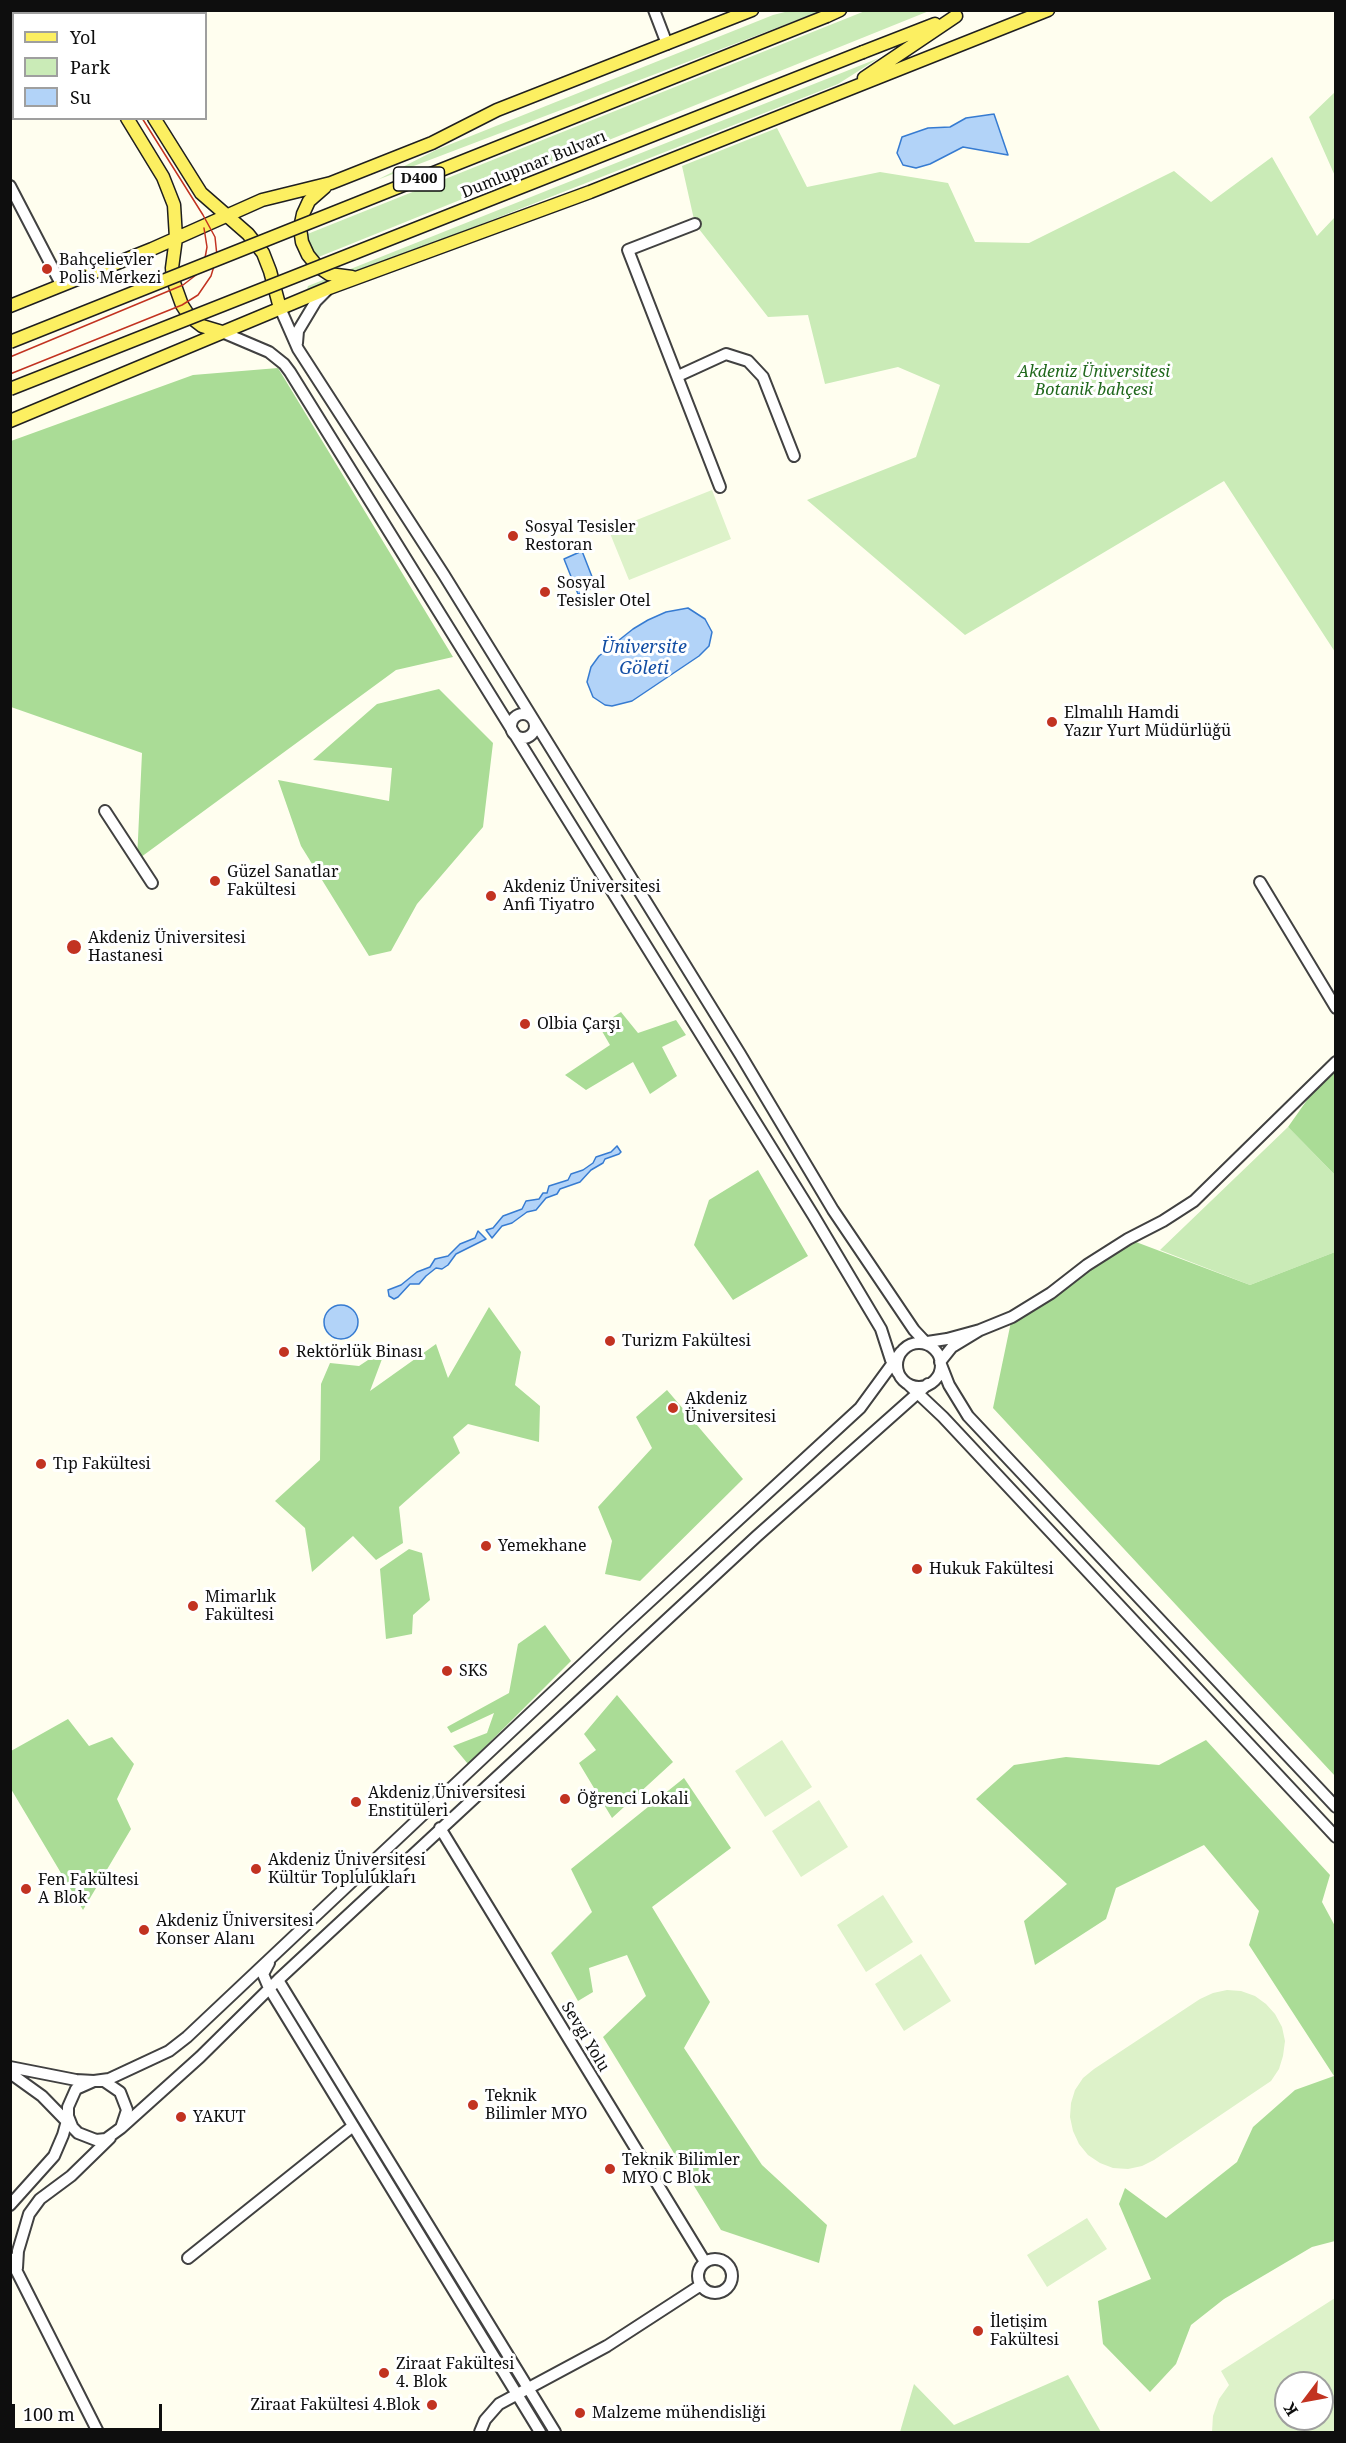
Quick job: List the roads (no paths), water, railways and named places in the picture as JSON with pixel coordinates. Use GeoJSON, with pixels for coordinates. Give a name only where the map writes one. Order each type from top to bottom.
{"type":"FeatureCollection","features":[{"type":"Feature","properties":{"kind":"main road"},"geometry":{"type":"LineString","coordinates":[[10,306],[262,201],[331,183],[432,143],[497,111],[752,10]]}},
{"type":"Feature","properties":{"kind":"main road","name":"Dumlupınar Bulvarı"},"geometry":{"type":"LineString","coordinates":[[10,342],[840,10]]}},
{"type":"Feature","properties":{"kind":"main road","name":"Dumlupınar Bulvarı"},"geometry":{"type":"LineString","coordinates":[[10,389],[969,10]]}},
{"type":"Feature","properties":{"kind":"main road"},"geometry":{"type":"LineString","coordinates":[[10,421],[329,288],[590,192],[1041,12]]}},
{"type":"Feature","properties":{"kind":"main road"},"geometry":{"type":"LineString","coordinates":[[846,90],[956,16]]}},
{"type":"Feature","properties":{"kind":"main road"},"geometry":{"type":"LineString","coordinates":[[128,120],[170,191],[174,205],[176,238],[172,267],[173,280],[182,305],[189,316],[202,326],[222,332]]}},
{"type":"Feature","properties":{"kind":"main road"},"geometry":{"type":"LineString","coordinates":[[155,120],[201,193],[248,234],[263,253],[280,308]]}},
{"type":"Feature","properties":{"kind":"main road"},"geometry":{"type":"LineString","coordinates":[[331,183],[309,201],[300,228],[302,242],[308,255],[317,266],[329,274],[343,278],[357,278]]}},
{"type":"Feature","properties":{"kind":"street"},"geometry":{"type":"LineString","coordinates":[[654,10],[667,44]]}},
{"type":"Feature","properties":{"kind":"street"},"geometry":{"type":"LineString","coordinates":[[10,186],[61,284]]}},
{"type":"Feature","properties":{"kind":"street"},"geometry":{"type":"LineString","coordinates":[[695,224],[628,250],[720,487]]}},
{"type":"Feature","properties":{"kind":"street"},"geometry":{"type":"LineString","coordinates":[[298,349],[298,331],[316,301],[329,288]]}},
{"type":"Feature","properties":{"kind":"street"},"geometry":{"type":"LineString","coordinates":[[280,308],[298,349],[444,576],[740,1054],[833,1210],[914,1330],[938,1355],[949,1385],[968,1416],[1335,1807]]}},
{"type":"Feature","properties":{"kind":"street"},"geometry":{"type":"LineString","coordinates":[[222,332],[269,352],[284,364],[372,502],[813,1215],[881,1329],[898,1373],[1335,1837]]}},
{"type":"Feature","properties":{"kind":"street"},"geometry":{"type":"LineString","coordinates":[[678,376],[726,354],[748,361],[763,377],[794,456]]}},
{"type":"Feature","properties":{"kind":"street"},"geometry":{"type":"LineString","coordinates":[[372,502],[390,492]]}},
{"type":"Feature","properties":{"kind":"street"},"geometry":{"type":"LineString","coordinates":[[525,714],[533,720],[535,729],[529,736],[520,738],[513,733],[511,724],[516,716],[525,714]]}},
{"type":"Feature","properties":{"kind":"street"},"geometry":{"type":"LineString","coordinates":[[105,811],[152,883]]}},
{"type":"Feature","properties":{"kind":"street"},"geometry":{"type":"LineString","coordinates":[[1260,882],[1335,1008]]}},
{"type":"Feature","properties":{"kind":"street"},"geometry":{"type":"LineString","coordinates":[[10,2205],[54,2156],[69,2121],[70,2097],[76,2089],[123,2073],[169,2051],[187,2037],[860,1408],[906,1346],[980,1330],[1012,1317],[1051,1293],[1087,1265],[1194,1201],[1335,1062]]}},
{"type":"Feature","properties":{"kind":"street"},"geometry":{"type":"LineString","coordinates":[[16,2271],[18,2251],[29,2214],[40,2199],[71,2176],[200,2057],[269,1988],[440,1828],[757,1536],[938,1375],[940,1362],[952,1347],[980,1330]]}},
{"type":"Feature","properties":{"kind":"street"},"geometry":{"type":"LineString","coordinates":[[898,1373],[898,1358],[901,1352]]}},
{"type":"Feature","properties":{"kind":"street"},"geometry":{"type":"LineString","coordinates":[[908,1384],[921,1386],[928,1384]]}},
{"type":"Feature","properties":{"kind":"street","name":"Sevgi Yolu"},"geometry":{"type":"LineString","coordinates":[[440,1828],[705,2262]]}},
{"type":"Feature","properties":{"kind":"street"},"geometry":{"type":"LineString","coordinates":[[288,1941],[265,1968],[263,1974],[269,1988],[540,2433]]}},
{"type":"Feature","properties":{"kind":"street"},"geometry":{"type":"LineString","coordinates":[[278,1980],[555,2433]]}},
{"type":"Feature","properties":{"kind":"street"},"geometry":{"type":"LineString","coordinates":[[10,2067],[104,2081],[120,2092],[127,2110],[118,2131],[96,2140],[87,2138],[78,2133],[69,2121],[42,2096],[10,2073]]}},
{"type":"Feature","properties":{"kind":"street"},"geometry":{"type":"LineString","coordinates":[[188,2258],[353,2126]]}},
{"type":"Feature","properties":{"kind":"street"},"geometry":{"type":"LineString","coordinates":[[10,2258],[96,2431]]}},
{"type":"Feature","properties":{"kind":"street"},"geometry":{"type":"LineString","coordinates":[[711,2259],[723,2262],[731,2272],[731,2278],[724,2289],[712,2292],[701,2285],[698,2273],[705,2262],[711,2259]]}},
{"type":"Feature","properties":{"kind":"street"},"geometry":{"type":"LineString","coordinates":[[480,2433],[485,2420],[499,2404],[607,2346],[701,2285]]}},
{"type":"Feature","properties":{"kind":"water"},"geometry":{"type":"Polygon","coordinates":[[[994,114],[1008,155],[963,147],[930,164],[916,168],[903,165],[897,153],[902,137],[928,128],[950,127],[966,118],[994,114]]]}},
{"type":"Feature","properties":{"kind":"water"},"geometry":{"type":"Polygon","coordinates":[[[582,551],[596,587],[578,594],[564,559],[582,551]]]}},
{"type":"Feature","properties":{"kind":"water","name":"Üniversite Göleti"},"geometry":{"type":"Polygon","coordinates":[[[688,608],[705,619],[712,632],[709,646],[699,656],[632,701],[612,706],[605,705],[593,697],[587,682],[591,667],[599,656],[648,620],[666,612],[688,608]]]}},
{"type":"Feature","properties":{"kind":"water"},"geometry":{"type":"Polygon","coordinates":[[[617,1146],[621,1152],[619,1154],[605,1159],[580,1182],[560,1189],[557,1194],[546,1198],[536,1210],[527,1212],[512,1223],[502,1226],[492,1238],[486,1230],[493,1228],[503,1216],[522,1209],[526,1201],[539,1199],[543,1193],[547,1193],[549,1186],[568,1180],[571,1174],[583,1170],[593,1163],[596,1157],[611,1152],[617,1146]]]}},
{"type":"Feature","properties":{"kind":"water"},"geometry":{"type":"Polygon","coordinates":[[[478,1231],[486,1239],[456,1254],[448,1265],[442,1269],[436,1268],[419,1284],[410,1284],[398,1297],[394,1299],[389,1296],[388,1290],[401,1285],[417,1272],[430,1267],[435,1259],[448,1256],[460,1244],[475,1238],[478,1231]]]}},
{"type":"Feature","properties":{"kind":"water"},"geometry":{"type":"Polygon","coordinates":[[[341,1305],[353,1310],[358,1322],[353,1334],[341,1339],[329,1334],[324,1322],[329,1310],[341,1305]]]}},
{"type":"Feature","properties":{"kind":"tram line"},"geometry":{"type":"LineString","coordinates":[[10,374],[182,305],[198,295],[211,276],[217,256],[215,237],[143,120]]}},
{"type":"Feature","properties":{"kind":"tram line"},"geometry":{"type":"LineString","coordinates":[[10,357],[183,285],[196,275],[205,258],[207,247],[204,228]]}},
{"type":"Feature","properties":{"kind":"place","name":"Bahçelievler Polis Merkezi"},"geometry":{"type":"Point","coordinates":[47,269]}},
{"type":"Feature","properties":{"kind":"place","name":"Sosyal Tesisler Restoran"},"geometry":{"type":"Point","coordinates":[513,536]}},
{"type":"Feature","properties":{"kind":"place","name":"Sosyal Tesisler Otel"},"geometry":{"type":"Point","coordinates":[545,592]}},
{"type":"Feature","properties":{"kind":"place","name":"Elmalılı Hamdi Yazır Yurt Müdürlüğü"},"geometry":{"type":"Point","coordinates":[1052,722]}},
{"type":"Feature","properties":{"kind":"place","name":"Güzel Sanatlar Fakültesi"},"geometry":{"type":"Point","coordinates":[215,881]}},
{"type":"Feature","properties":{"kind":"place","name":"Akdeniz Üniversitesi Anfi Tiyatro"},"geometry":{"type":"Point","coordinates":[491,896]}},
{"type":"Feature","properties":{"kind":"place","name":"Akdeniz Üniversitesi Hastanesi"},"geometry":{"type":"Point","coordinates":[74,947]}},
{"type":"Feature","properties":{"kind":"place","name":"Olbia Çarşı"},"geometry":{"type":"Point","coordinates":[525,1024]}},
{"type":"Feature","properties":{"kind":"place","name":"Turizm Fakültesi"},"geometry":{"type":"Point","coordinates":[610,1341]}},
{"type":"Feature","properties":{"kind":"place","name":"Rektörlük Binası"},"geometry":{"type":"Point","coordinates":[284,1352]}},
{"type":"Feature","properties":{"kind":"place","name":"Akdeniz Üniversitesi"},"geometry":{"type":"Point","coordinates":[673,1408]}},
{"type":"Feature","properties":{"kind":"place","name":"Tıp Fakültesi"},"geometry":{"type":"Point","coordinates":[41,1464]}},
{"type":"Feature","properties":{"kind":"place","name":"Yemekhane"},"geometry":{"type":"Point","coordinates":[486,1546]}},
{"type":"Feature","properties":{"kind":"place","name":"Hukuk Fakültesi"},"geometry":{"type":"Point","coordinates":[917,1569]}},
{"type":"Feature","properties":{"kind":"place","name":"Mimarlık Fakültesi"},"geometry":{"type":"Point","coordinates":[193,1606]}},
{"type":"Feature","properties":{"kind":"place","name":"SKS"},"geometry":{"type":"Point","coordinates":[447,1671]}},
{"type":"Feature","properties":{"kind":"place","name":"Öğrenci Lokali"},"geometry":{"type":"Point","coordinates":[565,1799]}},
{"type":"Feature","properties":{"kind":"place","name":"Akdeniz Üniversitesi Enstitüleri"},"geometry":{"type":"Point","coordinates":[356,1802]}},
{"type":"Feature","properties":{"kind":"place","name":"Akdeniz Üniversitesi Kültür Toplulukları"},"geometry":{"type":"Point","coordinates":[256,1869]}},
{"type":"Feature","properties":{"kind":"place","name":"Fen Fakültesi A Blok"},"geometry":{"type":"Point","coordinates":[26,1889]}},
{"type":"Feature","properties":{"kind":"place","name":"Akdeniz Üniversitesi Konser Alanı"},"geometry":{"type":"Point","coordinates":[144,1930]}},
{"type":"Feature","properties":{"kind":"place","name":"Teknik Bilimler MYO"},"geometry":{"type":"Point","coordinates":[473,2105]}},
{"type":"Feature","properties":{"kind":"place","name":"YAKUT"},"geometry":{"type":"Point","coordinates":[181,2117]}},
{"type":"Feature","properties":{"kind":"place","name":"Teknik Bilimler MYO C Blok"},"geometry":{"type":"Point","coordinates":[610,2169]}},
{"type":"Feature","properties":{"kind":"place","name":"İletişim Fakültesi"},"geometry":{"type":"Point","coordinates":[978,2331]}},
{"type":"Feature","properties":{"kind":"place","name":"Ziraat Fakültesi 4. Blok"},"geometry":{"type":"Point","coordinates":[384,2373]}},
{"type":"Feature","properties":{"kind":"place","name":"Ziraat Fakültesi 4.Blok"},"geometry":{"type":"Point","coordinates":[432,2405]}},
{"type":"Feature","properties":{"kind":"place","name":"Malzeme mühendisliği"},"geometry":{"type":"Point","coordinates":[580,2413]}},
{"type":"Feature","properties":{"kind":"park label","name":"Akdeniz Üniversitesi Botanik bahçesi"},"geometry":{"type":"Point","coordinates":[1094,381]}}]}
